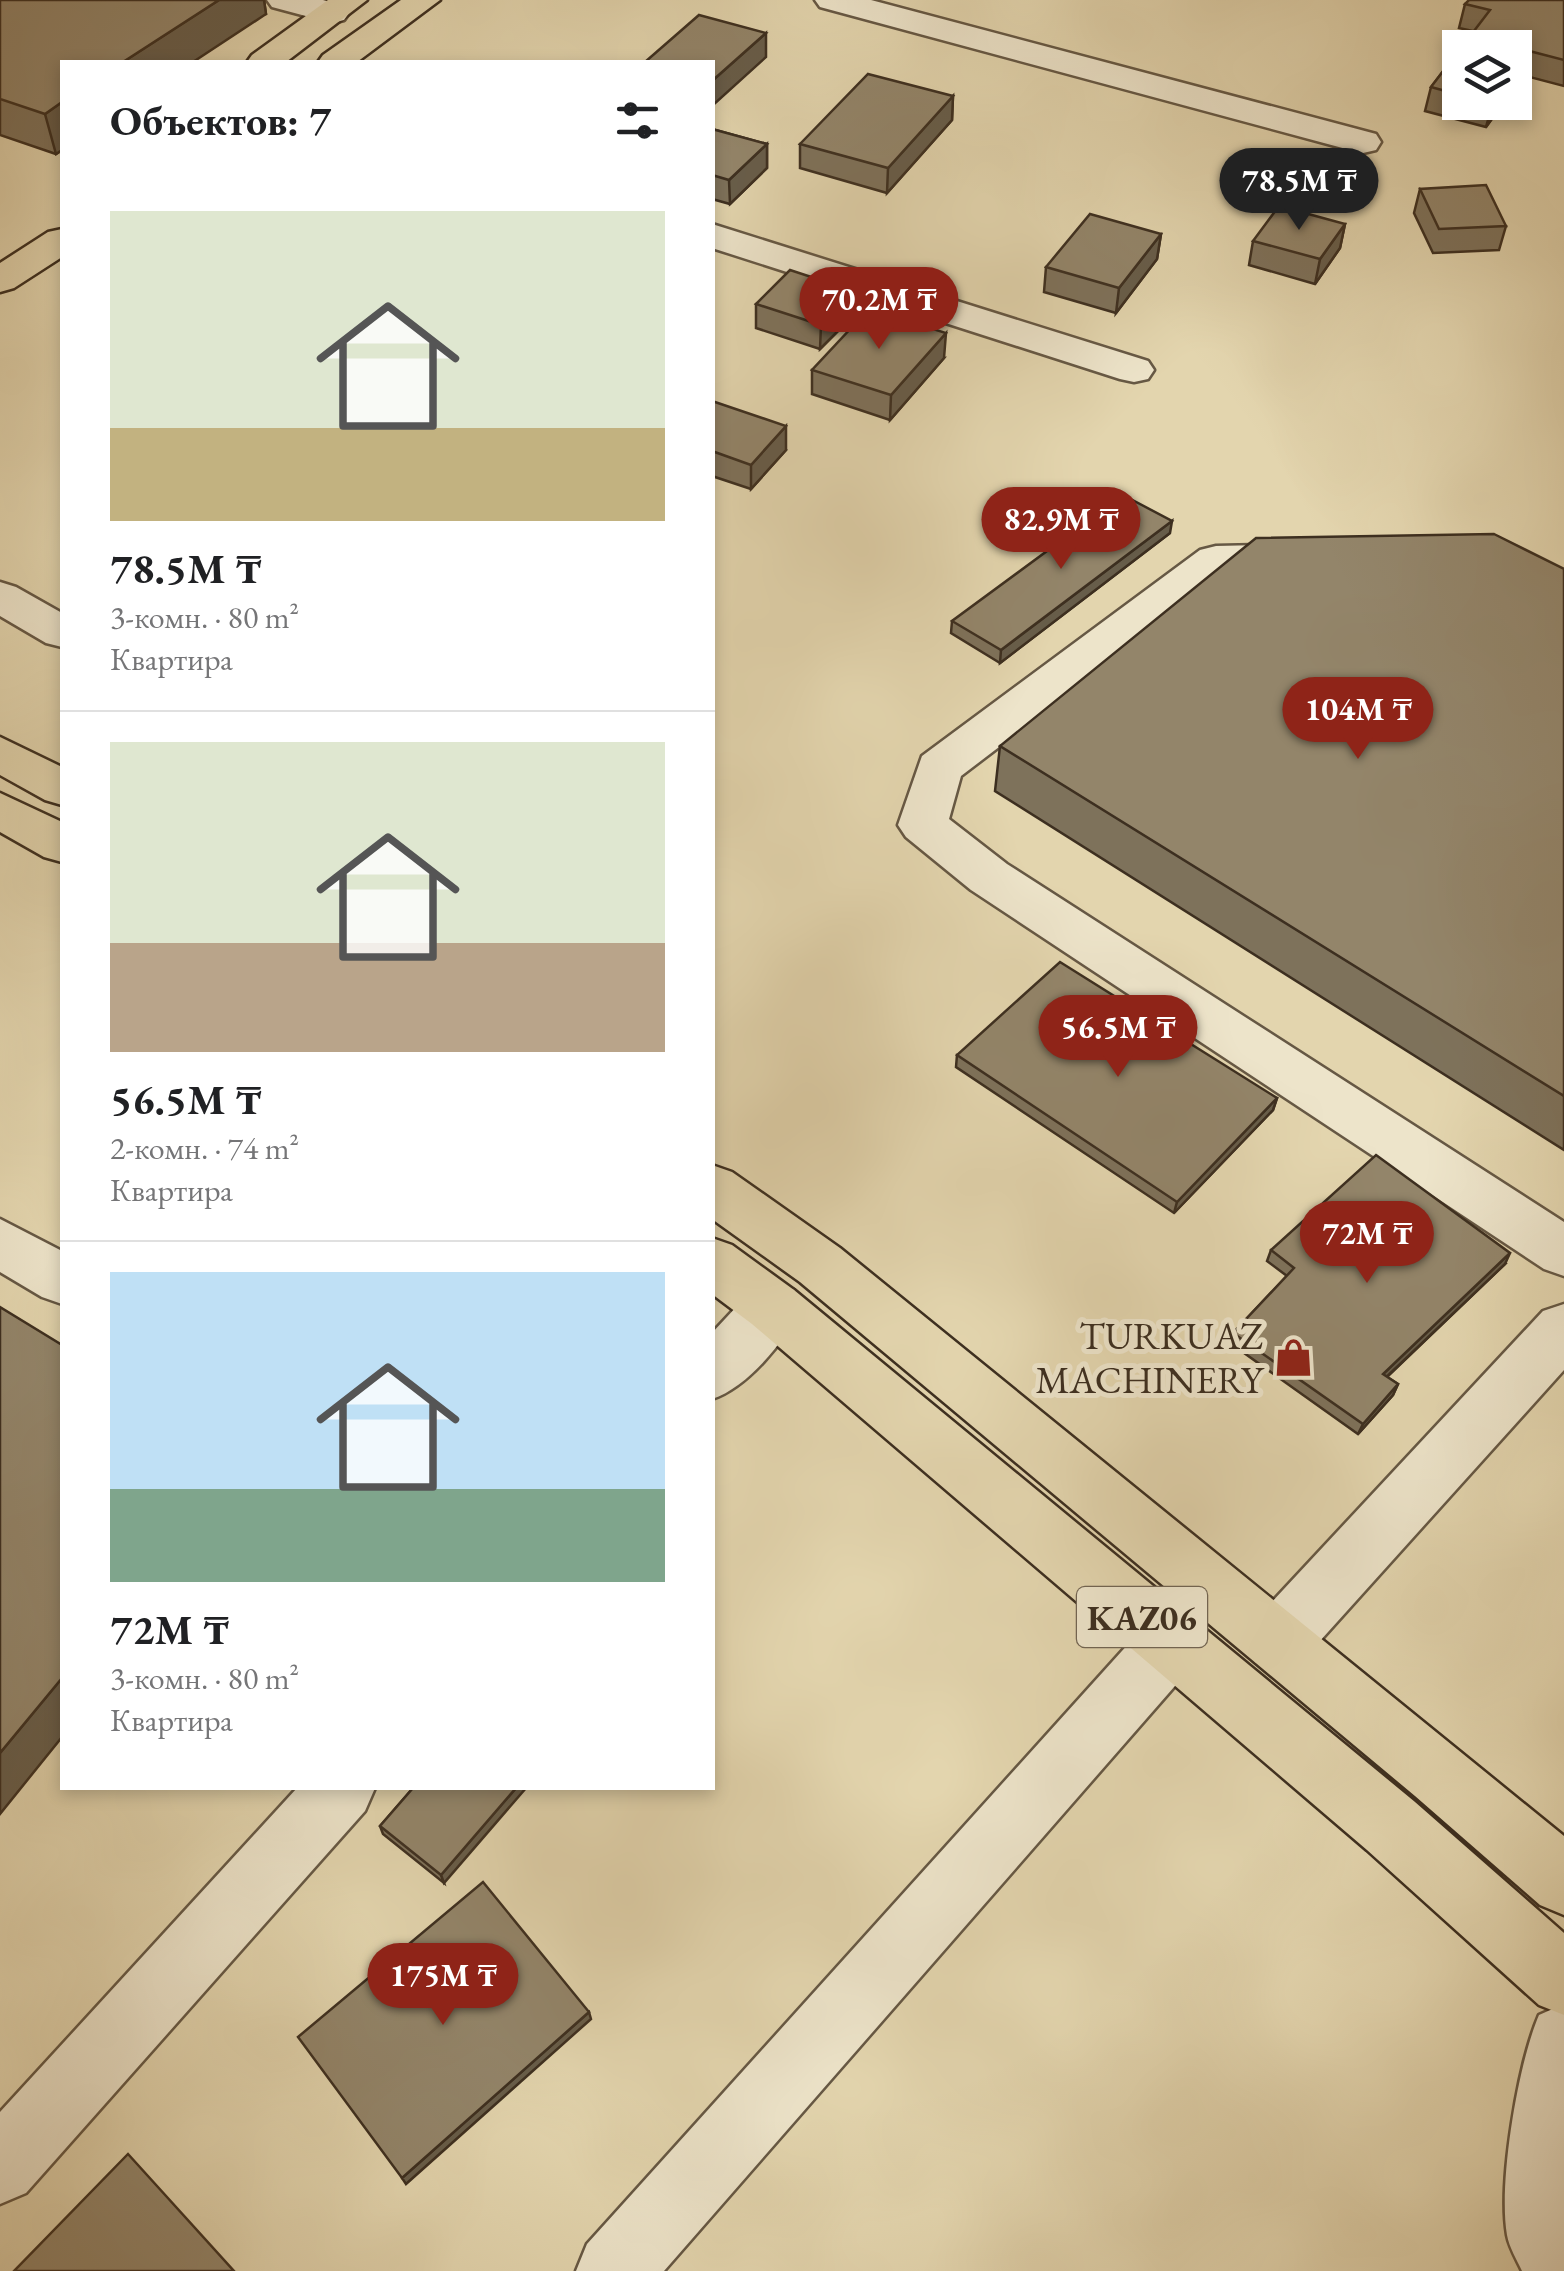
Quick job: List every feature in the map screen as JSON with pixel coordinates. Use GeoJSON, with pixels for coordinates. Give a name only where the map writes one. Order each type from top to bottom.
{"type":"FeatureCollection","features":[{"type":"Feature","properties":{"kind":"main road"},"geometry":{"type":"LineString","coordinates":[[338,60],[423,0]]}},
{"type":"Feature","properties":{"kind":"main road"},"geometry":{"type":"LineString","coordinates":[[267,60],[341,7]]}},
{"type":"Feature","properties":{"kind":"main road"},"geometry":{"type":"LineString","coordinates":[[0,241],[60,206]]}},
{"type":"Feature","properties":{"kind":"main road"},"geometry":{"type":"LineString","coordinates":[[0,280],[60,241]]}},
{"type":"Feature","properties":{"kind":"main road"},"geometry":{"type":"LineString","coordinates":[[0,754],[60,787]]}},
{"type":"Feature","properties":{"kind":"main road"},"geometry":{"type":"LineString","coordinates":[[0,810],[60,843]]}},
{"type":"Feature","properties":{"kind":"main road","name":"KАZ06"},"geometry":{"type":"LineString","coordinates":[[715,1190],[820,1265],[1564,1881]]}},
{"type":"Feature","properties":{"kind":"main road","name":"KАZ06"},"geometry":{"type":"LineString","coordinates":[[715,1264],[774,1306],[1391,1826],[1564,1980]]}},
{"type":"Feature","properties":{"kind":"street"},"geometry":{"type":"LineString","coordinates":[[284,0],[341,7]]}},
{"type":"Feature","properties":{"kind":"street"},"geometry":{"type":"LineString","coordinates":[[832,0],[1363,142]]}},
{"type":"Feature","properties":{"kind":"street"},"geometry":{"type":"LineString","coordinates":[[715,236],[1134,370]]}},
{"type":"Feature","properties":{"kind":"street"},"geometry":{"type":"LineString","coordinates":[[1351,556],[1216,560],[939,768],[923,825],[990,877],[1564,1252]]}},
{"type":"Feature","properties":{"kind":"street"},"geometry":{"type":"LineString","coordinates":[[0,596],[60,631]]}},
{"type":"Feature","properties":{"kind":"street"},"geometry":{"type":"LineString","coordinates":[[0,1244],[60,1279]]}},
{"type":"Feature","properties":{"kind":"street"},"geometry":{"type":"LineString","coordinates":[[715,1371],[774,1306]]}},
{"type":"Feature","properties":{"kind":"street"},"geometry":{"type":"LineString","coordinates":[[1278,1641],[1564,1328]]}},
{"type":"Feature","properties":{"kind":"street"},"geometry":{"type":"LineString","coordinates":[[614,2271],[1172,1642]]}},
{"type":"Feature","properties":{"kind":"street"},"geometry":{"type":"LineString","coordinates":[[0,2167],[339,1790]]}},
{"type":"Feature","properties":{"kind":"street"},"geometry":{"type":"LineString","coordinates":[[1561,2271],[1545,2237],[1542,2184],[1564,2040]]}},
{"type":"Feature","properties":{"kind":"building"},"geometry":{"type":"Polygon","coordinates":[[[0,0],[219,0],[126,60],[60,60],[60,103],[45,114],[0,99],[0,0]]]}},
{"type":"Feature","properties":{"kind":"building"},"geometry":{"type":"Polygon","coordinates":[[[1469,0],[1564,0],[1564,60],[1532,52],[1532,30],[1475,30],[1490,10],[1465,4],[1469,0]]]}},
{"type":"Feature","properties":{"kind":"building"},"geometry":{"type":"Polygon","coordinates":[[[699,15],[766,33],[715,78],[715,60],[647,60],[699,15]]]}},
{"type":"Feature","properties":{"kind":"building"},"geometry":{"type":"Polygon","coordinates":[[[1442,73],[1442,90],[1431,87],[1442,73]]]}},
{"type":"Feature","properties":{"kind":"building"},"geometry":{"type":"Polygon","coordinates":[[[868,74],[953,96],[888,168],[800,144],[868,74]]]}},
{"type":"Feature","properties":{"kind":"building"},"geometry":{"type":"Polygon","coordinates":[[[715,130],[767,144],[729,180],[715,176],[715,130]]]}},
{"type":"Feature","properties":{"kind":"building"},"geometry":{"type":"Polygon","coordinates":[[[1486,185],[1506,226],[1439,229],[1420,189],[1486,185]]]}},
{"type":"Feature","properties":{"kind":"building"},"geometry":{"type":"Polygon","coordinates":[[[1279,206],[1345,224],[1320,259],[1253,241],[1279,206]]]}},
{"type":"Feature","properties":{"kind":"building"},"geometry":{"type":"Polygon","coordinates":[[[1090,214],[1161,234],[1119,288],[1046,267],[1090,214]]]}},
{"type":"Feature","properties":{"kind":"building"},"geometry":{"type":"Polygon","coordinates":[[[790,270],[854,291],[821,325],[756,304],[790,270]]]}},
{"type":"Feature","properties":{"kind":"building"},"geometry":{"type":"Polygon","coordinates":[[[869,309],[946,333],[891,395],[812,370],[869,309]]]}},
{"type":"Feature","properties":{"kind":"building"},"geometry":{"type":"Polygon","coordinates":[[[715,402],[786,426],[751,465],[715,452],[715,402]]]}},
{"type":"Feature","properties":{"kind":"building"},"geometry":{"type":"Polygon","coordinates":[[[1123,495],[1172,521],[1001,650],[952,621],[1123,495]]]}},
{"type":"Feature","properties":{"kind":"building"},"geometry":{"type":"Polygon","coordinates":[[[1494,534],[1564,569],[1564,1096],[1000,746],[1256,538],[1494,534]]]}},
{"type":"Feature","properties":{"kind":"building"},"geometry":{"type":"Polygon","coordinates":[[[1060,962],[1277,1098],[1177,1202],[957,1055],[1060,962]]]}},
{"type":"Feature","properties":{"kind":"building"},"geometry":{"type":"Polygon","coordinates":[[[1376,1155],[1510,1253],[1383,1374],[1398,1384],[1363,1424],[1233,1333],[1294,1268],[1271,1250],[1376,1155]]]}},
{"type":"Feature","properties":{"kind":"building"},"geometry":{"type":"Polygon","coordinates":[[[0,1307],[60,1344],[60,1680],[0,1753],[0,1307]]]}},
{"type":"Feature","properties":{"kind":"building"},"geometry":{"type":"Polygon","coordinates":[[[411,1790],[514,1790],[441,1875],[380,1826],[411,1790]]]}},
{"type":"Feature","properties":{"kind":"building"},"geometry":{"type":"Polygon","coordinates":[[[483,1882],[589,2012],[402,2178],[298,2037],[483,1882]]]}},
{"type":"Feature","properties":{"kind":"building"},"geometry":{"type":"Polygon","coordinates":[[[128,2154],[234,2271],[14,2271],[128,2154]]]}},
{"type":"Feature","properties":{"kind":"place","name":"TURKUAZ MACHINERY"},"geometry":{"type":"Point","coordinates":[1293,1357]}}]}
